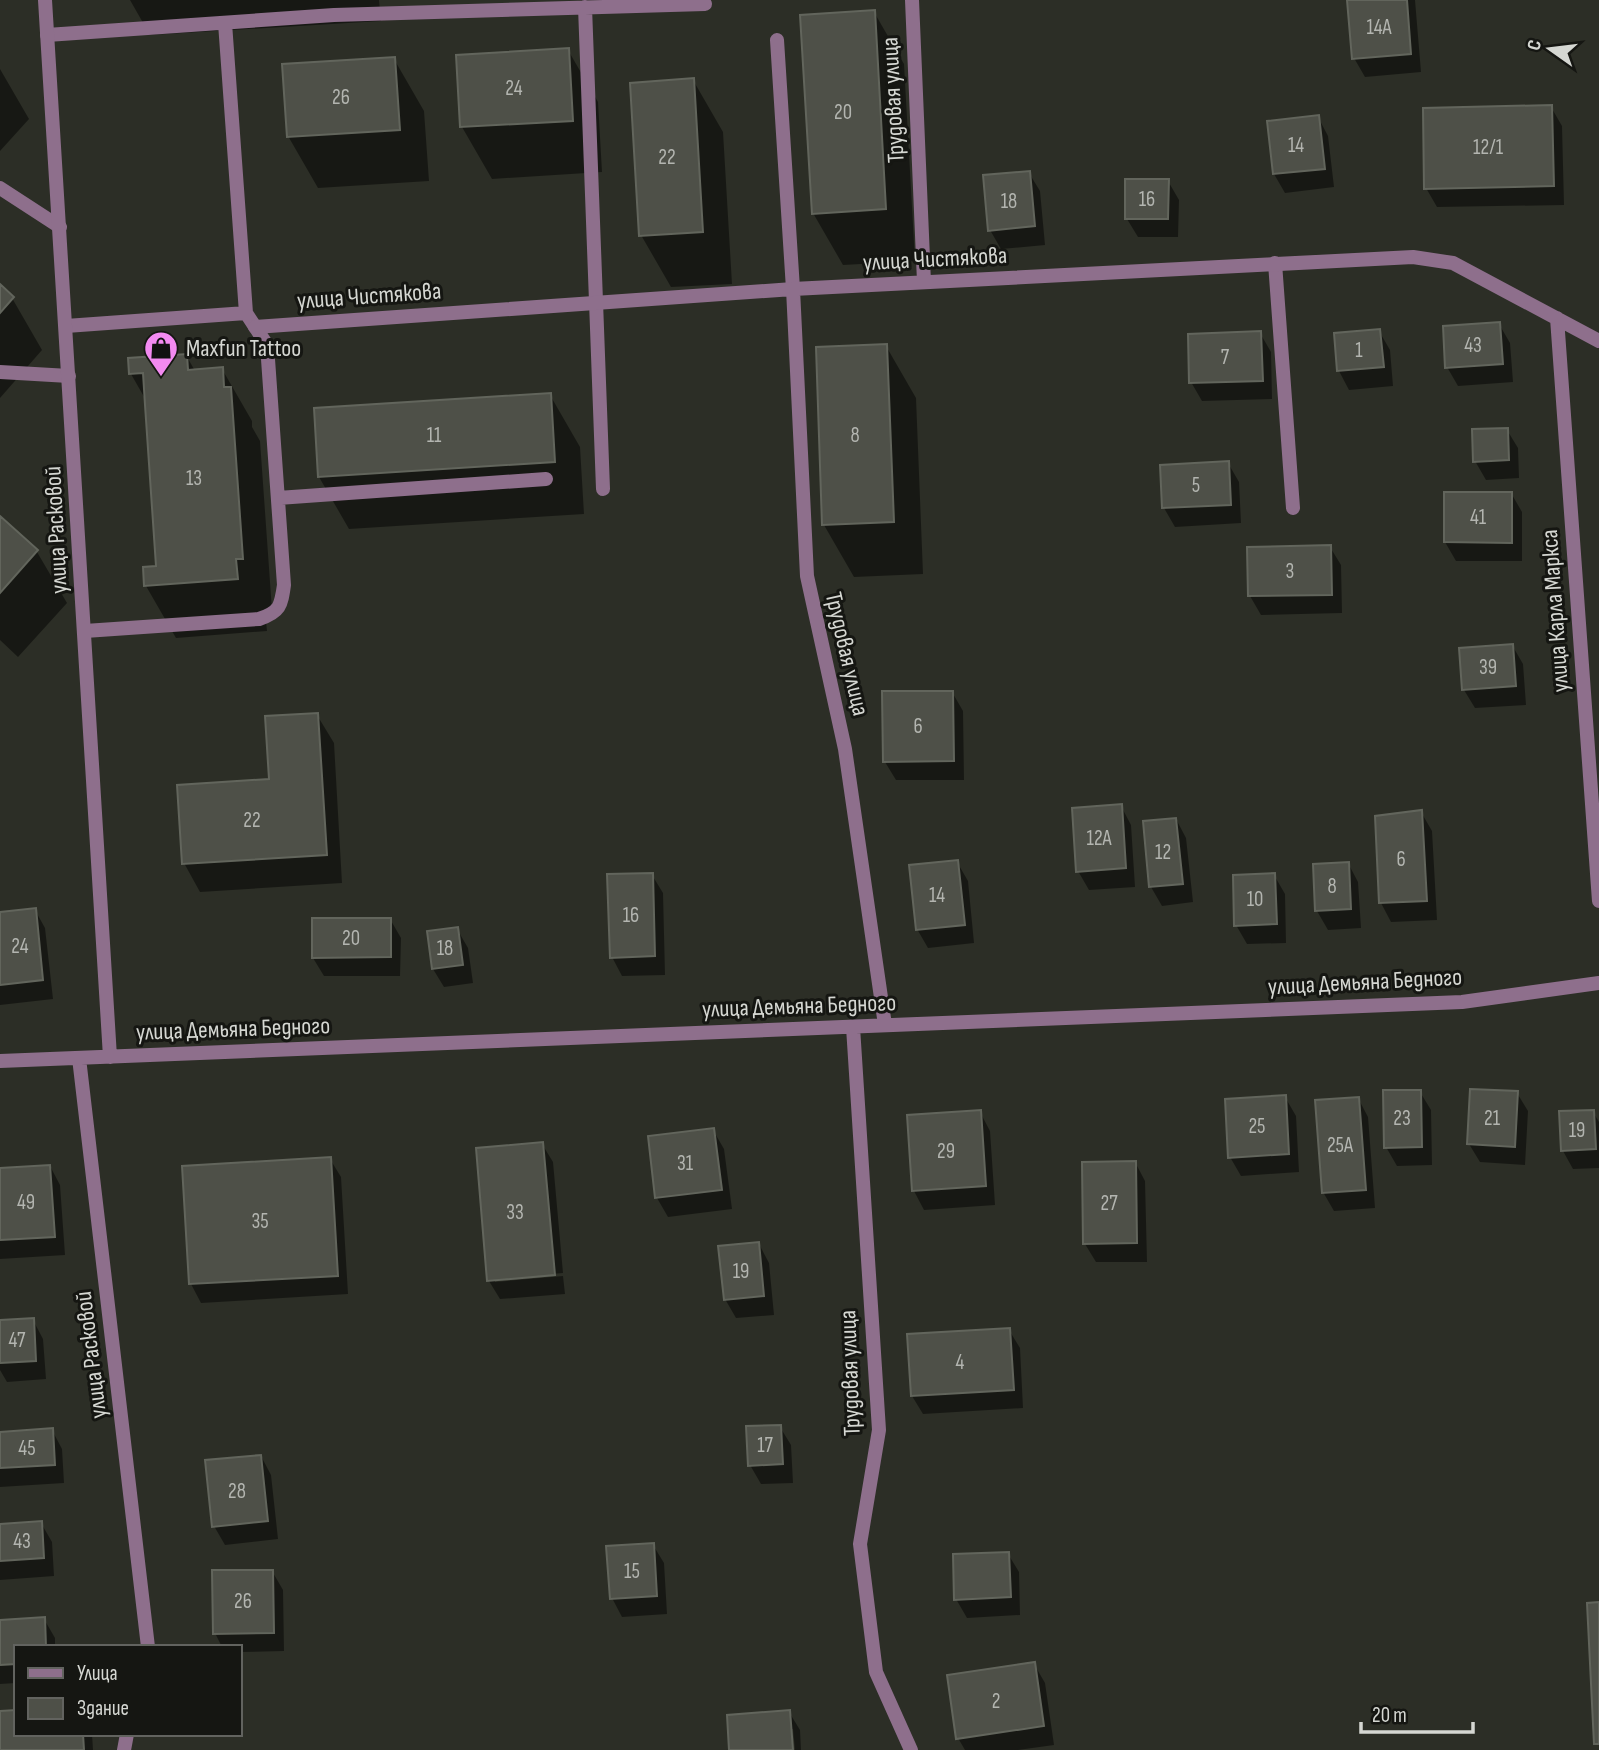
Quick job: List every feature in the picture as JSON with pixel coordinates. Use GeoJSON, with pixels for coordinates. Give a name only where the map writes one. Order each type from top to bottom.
{"type":"FeatureCollection","features":[{"type":"Feature","properties":{"kind":"street","name":"улица Расковой"},"geometry":{"type":"LineString","coordinates":[[45,0],[110,1056]]}},
{"type":"Feature","properties":{"kind":"street","name":"Трудовая улица"},"geometry":{"type":"LineString","coordinates":[[912,0],[925,282]]}},
{"type":"Feature","properties":{"kind":"street"},"geometry":{"type":"LineString","coordinates":[[47,35],[334,15],[705,4]]}},
{"type":"Feature","properties":{"kind":"street"},"geometry":{"type":"LineString","coordinates":[[585,7],[603,489]]}},
{"type":"Feature","properties":{"kind":"street"},"geometry":{"type":"LineString","coordinates":[[85,631],[259,619],[272,615],[282,603],[284,585],[267,345],[246,313],[225,23]]}},
{"type":"Feature","properties":{"kind":"street","name":"Трудовая улица"},"geometry":{"type":"LineString","coordinates":[[776,40],[793,289],[807,576],[845,749],[885,1025]]}},
{"type":"Feature","properties":{"kind":"street"},"geometry":{"type":"LineString","coordinates":[[0,188],[60,228]]}},
{"type":"Feature","properties":{"kind":"street","name":"улица Чистякова"},"geometry":{"type":"LineString","coordinates":[[255,327],[793,289],[1413,257],[1453,263],[1599,341]]}},
{"type":"Feature","properties":{"kind":"street"},"geometry":{"type":"LineString","coordinates":[[1275,264],[1293,508]]}},
{"type":"Feature","properties":{"kind":"street"},"geometry":{"type":"LineString","coordinates":[[66,326],[246,313]]}},
{"type":"Feature","properties":{"kind":"street","name":"улица Карла Маркса"},"geometry":{"type":"LineString","coordinates":[[1557,318],[1599,901]]}},
{"type":"Feature","properties":{"kind":"street"},"geometry":{"type":"LineString","coordinates":[[0,372],[69,376]]}},
{"type":"Feature","properties":{"kind":"street"},"geometry":{"type":"LineString","coordinates":[[278,498],[546,479]]}},
{"type":"Feature","properties":{"kind":"street","name":"улица Демьяна Бедного"},"geometry":{"type":"LineString","coordinates":[[0,1061],[1462,1002],[1599,984]]}},
{"type":"Feature","properties":{"kind":"street","name":"Трудовая улица"},"geometry":{"type":"LineString","coordinates":[[853,1027],[879,1430],[860,1544],[876,1672],[911,1750]]}},
{"type":"Feature","properties":{"kind":"street","name":"улица Расковой"},"geometry":{"type":"LineString","coordinates":[[79,1058],[148,1645]]}},
{"type":"Feature","properties":{"kind":"building"},"geometry":{"type":"Polygon","coordinates":[[[1347,0],[1407,0],[1411,54],[1352,59],[1347,0]]]}},
{"type":"Feature","properties":{"kind":"building"},"geometry":{"type":"Polygon","coordinates":[[[875,10],[886,209],[812,214],[800,15],[875,10]]]}},
{"type":"Feature","properties":{"kind":"building"},"geometry":{"type":"Polygon","coordinates":[[[569,48],[573,121],[460,127],[456,55],[569,48]]]}},
{"type":"Feature","properties":{"kind":"building"},"geometry":{"type":"Polygon","coordinates":[[[395,57],[400,130],[287,137],[282,64],[395,57]]]}},
{"type":"Feature","properties":{"kind":"building"},"geometry":{"type":"Polygon","coordinates":[[[694,78],[703,232],[639,236],[630,83],[694,78]]]}},
{"type":"Feature","properties":{"kind":"building"},"geometry":{"type":"Polygon","coordinates":[[[1552,105],[1554,186],[1424,189],[1423,108],[1552,105]]]}},
{"type":"Feature","properties":{"kind":"building"},"geometry":{"type":"Polygon","coordinates":[[[1319,115],[1325,169],[1273,174],[1267,121],[1319,115]]]}},
{"type":"Feature","properties":{"kind":"building"},"geometry":{"type":"Polygon","coordinates":[[[1030,171],[1035,226],[988,231],[983,175],[1030,171]]]}},
{"type":"Feature","properties":{"kind":"building"},"geometry":{"type":"Polygon","coordinates":[[[1125,179],[1169,179],[1168,219],[1125,219],[1125,179]]]}},
{"type":"Feature","properties":{"kind":"building"},"geometry":{"type":"Polygon","coordinates":[[[0,284],[14,297],[0,313],[0,284]]]}},
{"type":"Feature","properties":{"kind":"building"},"geometry":{"type":"Polygon","coordinates":[[[1500,322],[1503,364],[1445,368],[1443,326],[1500,322]]]}},
{"type":"Feature","properties":{"kind":"building"},"geometry":{"type":"Polygon","coordinates":[[[1380,329],[1384,367],[1337,371],[1334,333],[1380,329]]]}},
{"type":"Feature","properties":{"kind":"building"},"geometry":{"type":"Polygon","coordinates":[[[1261,331],[1263,381],[1189,383],[1188,334],[1261,331]]]}},
{"type":"Feature","properties":{"kind":"building"},"geometry":{"type":"Polygon","coordinates":[[[887,344],[894,522],[822,525],[816,347],[887,344]]]}},
{"type":"Feature","properties":{"kind":"building"},"geometry":{"type":"Polygon","coordinates":[[[187,354],[188,370],[223,367],[224,387],[231,387],[243,559],[236,559],[238,579],[144,586],[143,567],[156,566],[143,373],[129,374],[128,358],[187,354]]]}},
{"type":"Feature","properties":{"kind":"building"},"geometry":{"type":"Polygon","coordinates":[[[551,393],[555,462],[318,477],[314,408],[551,393]]]}},
{"type":"Feature","properties":{"kind":"building"},"geometry":{"type":"Polygon","coordinates":[[[1508,428],[1509,460],[1473,462],[1472,429],[1508,428]]]}},
{"type":"Feature","properties":{"kind":"building"},"geometry":{"type":"Polygon","coordinates":[[[1229,461],[1231,505],[1162,508],[1160,465],[1229,461]]]}},
{"type":"Feature","properties":{"kind":"building"},"geometry":{"type":"Polygon","coordinates":[[[1444,492],[1512,492],[1512,543],[1444,542],[1444,492]]]}},
{"type":"Feature","properties":{"kind":"building"},"geometry":{"type":"Polygon","coordinates":[[[0,516],[38,550],[0,593],[0,516]]]}},
{"type":"Feature","properties":{"kind":"building"},"geometry":{"type":"Polygon","coordinates":[[[1331,545],[1332,595],[1248,596],[1247,547],[1331,545]]]}},
{"type":"Feature","properties":{"kind":"building"},"geometry":{"type":"Polygon","coordinates":[[[1513,644],[1516,686],[1462,690],[1459,648],[1513,644]]]}},
{"type":"Feature","properties":{"kind":"building"},"geometry":{"type":"Polygon","coordinates":[[[882,691],[953,691],[954,761],[883,762],[882,691]]]}},
{"type":"Feature","properties":{"kind":"building"},"geometry":{"type":"Polygon","coordinates":[[[318,713],[327,855],[182,864],[177,785],[269,779],[265,716],[318,713]]]}},
{"type":"Feature","properties":{"kind":"building"},"geometry":{"type":"Polygon","coordinates":[[[1122,804],[1126,868],[1076,872],[1072,808],[1122,804]]]}},
{"type":"Feature","properties":{"kind":"building"},"geometry":{"type":"Polygon","coordinates":[[[1422,810],[1427,901],[1379,903],[1375,816],[1422,810]]]}},
{"type":"Feature","properties":{"kind":"building"},"geometry":{"type":"Polygon","coordinates":[[[1176,818],[1183,884],[1149,887],[1143,821],[1176,818]]]}},
{"type":"Feature","properties":{"kind":"building"},"geometry":{"type":"Polygon","coordinates":[[[958,860],[965,925],[916,930],[909,865],[958,860]]]}},
{"type":"Feature","properties":{"kind":"building"},"geometry":{"type":"Polygon","coordinates":[[[1349,862],[1351,909],[1315,911],[1313,864],[1349,862]]]}},
{"type":"Feature","properties":{"kind":"building"},"geometry":{"type":"Polygon","coordinates":[[[653,873],[655,956],[610,958],[607,874],[653,873]]]}},
{"type":"Feature","properties":{"kind":"building"},"geometry":{"type":"Polygon","coordinates":[[[1275,873],[1277,924],[1234,926],[1233,875],[1275,873]]]}},
{"type":"Feature","properties":{"kind":"building"},"geometry":{"type":"Polygon","coordinates":[[[36,908],[43,980],[0,985],[0,912],[36,908]]]}},
{"type":"Feature","properties":{"kind":"building"},"geometry":{"type":"Polygon","coordinates":[[[312,918],[391,918],[391,957],[312,958],[312,918]]]}},
{"type":"Feature","properties":{"kind":"building"},"geometry":{"type":"Polygon","coordinates":[[[458,927],[463,965],[432,969],[427,931],[458,927]]]}},
{"type":"Feature","properties":{"kind":"building"},"geometry":{"type":"Polygon","coordinates":[[[1470,1089],[1518,1091],[1515,1147],[1467,1144],[1470,1089]]]}},
{"type":"Feature","properties":{"kind":"building"},"geometry":{"type":"Polygon","coordinates":[[[1383,1090],[1421,1090],[1422,1147],[1384,1148],[1383,1090]]]}},
{"type":"Feature","properties":{"kind":"building"},"geometry":{"type":"Polygon","coordinates":[[[1286,1095],[1289,1154],[1228,1158],[1225,1099],[1286,1095]]]}},
{"type":"Feature","properties":{"kind":"building"},"geometry":{"type":"Polygon","coordinates":[[[1359,1097],[1366,1190],[1322,1193],[1315,1100],[1359,1097]]]}},
{"type":"Feature","properties":{"kind":"building"},"geometry":{"type":"Polygon","coordinates":[[[981,1110],[986,1186],[912,1191],[907,1115],[981,1110]]]}},
{"type":"Feature","properties":{"kind":"building"},"geometry":{"type":"Polygon","coordinates":[[[1594,1110],[1596,1149],[1561,1151],[1559,1111],[1594,1110]]]}},
{"type":"Feature","properties":{"kind":"building"},"geometry":{"type":"Polygon","coordinates":[[[714,1128],[722,1190],[655,1198],[648,1136],[714,1128]]]}},
{"type":"Feature","properties":{"kind":"building"},"geometry":{"type":"Polygon","coordinates":[[[543,1142],[555,1275],[487,1281],[476,1148],[543,1142]]]}},
{"type":"Feature","properties":{"kind":"building"},"geometry":{"type":"Polygon","coordinates":[[[331,1157],[338,1276],[189,1284],[182,1166],[331,1157]]]}},
{"type":"Feature","properties":{"kind":"building"},"geometry":{"type":"Polygon","coordinates":[[[1136,1161],[1137,1243],[1083,1244],[1082,1162],[1136,1161]]]}},
{"type":"Feature","properties":{"kind":"building"},"geometry":{"type":"Polygon","coordinates":[[[50,1165],[55,1237],[0,1240],[0,1168],[50,1165]]]}},
{"type":"Feature","properties":{"kind":"building"},"geometry":{"type":"Polygon","coordinates":[[[759,1242],[764,1296],[724,1300],[718,1246],[759,1242]]]}},
{"type":"Feature","properties":{"kind":"building"},"geometry":{"type":"Polygon","coordinates":[[[34,1318],[36,1361],[0,1363],[0,1320],[34,1318]]]}},
{"type":"Feature","properties":{"kind":"building"},"geometry":{"type":"Polygon","coordinates":[[[1010,1328],[1014,1390],[911,1396],[907,1334],[1010,1328]]]}},
{"type":"Feature","properties":{"kind":"building"},"geometry":{"type":"Polygon","coordinates":[[[781,1425],[783,1464],[748,1466],[746,1426],[781,1425]]]}},
{"type":"Feature","properties":{"kind":"building"},"geometry":{"type":"Polygon","coordinates":[[[53,1428],[55,1465],[0,1468],[0,1432],[53,1428]]]}},
{"type":"Feature","properties":{"kind":"building"},"geometry":{"type":"Polygon","coordinates":[[[261,1455],[268,1521],[212,1527],[205,1460],[261,1455]]]}},
{"type":"Feature","properties":{"kind":"building"},"geometry":{"type":"Polygon","coordinates":[[[42,1521],[44,1558],[0,1561],[0,1524],[42,1521]]]}},
{"type":"Feature","properties":{"kind":"building"},"geometry":{"type":"Polygon","coordinates":[[[654,1543],[657,1596],[610,1599],[606,1546],[654,1543]]]}},
{"type":"Feature","properties":{"kind":"building"},"geometry":{"type":"Polygon","coordinates":[[[1009,1552],[1011,1597],[954,1600],[953,1554],[1009,1552]]]}},
{"type":"Feature","properties":{"kind":"building"},"geometry":{"type":"Polygon","coordinates":[[[212,1570],[273,1570],[274,1633],[213,1634],[212,1570]]]}},
{"type":"Feature","properties":{"kind":"building"},"geometry":{"type":"Polygon","coordinates":[[[1599,1602],[1599,1744],[1594,1744],[1587,1603],[1599,1602]]]}},
{"type":"Feature","properties":{"kind":"building"},"geometry":{"type":"Polygon","coordinates":[[[45,1617],[46,1645],[14,1645],[14,1664],[0,1665],[0,1620],[45,1617]]]}},
{"type":"Feature","properties":{"kind":"building"},"geometry":{"type":"Polygon","coordinates":[[[1035,1662],[1044,1726],[956,1739],[947,1675],[1035,1662]]]}},
{"type":"Feature","properties":{"kind":"building"},"geometry":{"type":"Polygon","coordinates":[[[14,1710],[14,1736],[83,1736],[84,1750],[0,1750],[0,1711],[14,1710]]]}},
{"type":"Feature","properties":{"kind":"building"},"geometry":{"type":"Polygon","coordinates":[[[790,1710],[793,1750],[729,1750],[727,1715],[790,1710]]]}},
{"type":"Feature","properties":{"kind":"place","name":"Maxfun Tattoo"},"geometry":{"type":"Point","coordinates":[161,378]}}]}
